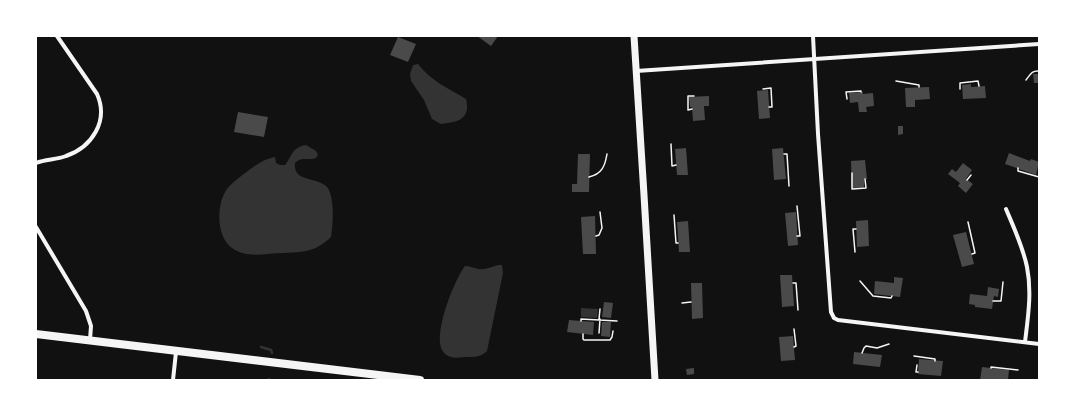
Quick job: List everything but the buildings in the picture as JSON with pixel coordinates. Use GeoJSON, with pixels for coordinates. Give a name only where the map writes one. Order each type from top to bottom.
{"type":"FeatureCollection","features":[{"type":"Feature","properties":{"kind":"main road"},"geometry":{"type":"LineString","coordinates":[[36,334],[176,352],[420,380]]}},
{"type":"Feature","properties":{"kind":"street"},"geometry":{"type":"LineString","coordinates":[[36,163],[43,160],[65,157],[82,148],[91,140],[99,125],[100,101],[97,94],[57,36]]}},
{"type":"Feature","properties":{"kind":"street"},"geometry":{"type":"LineString","coordinates":[[634,36],[654,380]]}},
{"type":"Feature","properties":{"kind":"street"},"geometry":{"type":"LineString","coordinates":[[813,36],[818,134],[831,312],[834,318],[838,320],[1039,344]]}},
{"type":"Feature","properties":{"kind":"street"},"geometry":{"type":"LineString","coordinates":[[636,71],[1039,44]]}},
{"type":"Feature","properties":{"kind":"street"},"geometry":{"type":"LineString","coordinates":[[1006,208],[1021,245],[1027,267],[1029,310],[1025,342]]}},
{"type":"Feature","properties":{"kind":"street"},"geometry":{"type":"LineString","coordinates":[[36,227],[86,311],[91,326],[90,340]]}},
{"type":"Feature","properties":{"kind":"street"},"geometry":{"type":"LineString","coordinates":[[173,380],[176,352]]}},
{"type":"Feature","properties":{"kind":"path"},"geometry":{"type":"LineString","coordinates":[[1026,80],[1031,73],[1039,71]]}},
{"type":"Feature","properties":{"kind":"path"},"geometry":{"type":"LineString","coordinates":[[896,81],[918,85],[919,88]]}},
{"type":"Feature","properties":{"kind":"path"},"geometry":{"type":"LineString","coordinates":[[960,89],[960,83],[978,81],[979,86]]}},
{"type":"Feature","properties":{"kind":"path"},"geometry":{"type":"LineString","coordinates":[[762,89],[771,88],[772,107],[769,107]]}},
{"type":"Feature","properties":{"kind":"path"},"geometry":{"type":"LineString","coordinates":[[847,99],[846,92],[861,92]]}},
{"type":"Feature","properties":{"kind":"path"},"geometry":{"type":"LineString","coordinates":[[692,109],[688,110],[688,96],[694,96]]}},
{"type":"Feature","properties":{"kind":"path"},"geometry":{"type":"LineString","coordinates":[[671,144],[672,166],[676,166]]}},
{"type":"Feature","properties":{"kind":"path"},"geometry":{"type":"LineString","coordinates":[[589,177],[600,172],[604,166],[607,154]]}},
{"type":"Feature","properties":{"kind":"path"},"geometry":{"type":"LineString","coordinates":[[784,154],[787,154],[788,186]]}},
{"type":"Feature","properties":{"kind":"path"},"geometry":{"type":"LineString","coordinates":[[1018,168],[1018,171],[1039,177]]}},
{"type":"Feature","properties":{"kind":"path"},"geometry":{"type":"LineString","coordinates":[[852,173],[852,189],[866,188],[865,179]]}},
{"type":"Feature","properties":{"kind":"path"},"geometry":{"type":"LineString","coordinates":[[967,180],[971,175]]}},
{"type":"Feature","properties":{"kind":"path"},"geometry":{"type":"LineString","coordinates":[[797,236],[800,236],[798,206]]}},
{"type":"Feature","properties":{"kind":"path"},"geometry":{"type":"LineString","coordinates":[[596,236],[599,235],[602,228],[600,212]]}},
{"type":"Feature","properties":{"kind":"path"},"geometry":{"type":"LineString","coordinates":[[674,215],[676,243],[678,243]]}},
{"type":"Feature","properties":{"kind":"path"},"geometry":{"type":"LineString","coordinates":[[968,222],[975,252],[972,254]]}},
{"type":"Feature","properties":{"kind":"path"},"geometry":{"type":"LineString","coordinates":[[855,252],[853,229],[856,229]]}},
{"type":"Feature","properties":{"kind":"path"},"geometry":{"type":"LineString","coordinates":[[860,281],[873,296],[892,298],[892,296]]}},
{"type":"Feature","properties":{"kind":"path"},"geometry":{"type":"LineString","coordinates":[[993,301],[1001,302],[1003,282]]}},
{"type":"Feature","properties":{"kind":"path"},"geometry":{"type":"LineString","coordinates":[[793,283],[796,283],[798,310]]}},
{"type":"Feature","properties":{"kind":"path"},"geometry":{"type":"LineString","coordinates":[[682,303],[691,302]]}},
{"type":"Feature","properties":{"kind":"path"},"geometry":{"type":"LineString","coordinates":[[599,333],[600,309]]}},
{"type":"Feature","properties":{"kind":"path"},"geometry":{"type":"LineString","coordinates":[[581,321],[582,319],[599,319],[617,321]]}},
{"type":"Feature","properties":{"kind":"path"},"geometry":{"type":"LineString","coordinates":[[794,329],[796,346],[794,346]]}},
{"type":"Feature","properties":{"kind":"path"},"geometry":{"type":"LineString","coordinates":[[583,334],[584,340],[610,340],[612,338],[613,331]]}},
{"type":"Feature","properties":{"kind":"path"},"geometry":{"type":"LineString","coordinates":[[862,353],[866,346],[877,348],[889,344]]}},
{"type":"Feature","properties":{"kind":"path"},"geometry":{"type":"LineString","coordinates":[[914,356],[935,358],[935,361]]}},
{"type":"Feature","properties":{"kind":"path"},"geometry":{"type":"LineString","coordinates":[[917,366],[916,372],[918,372]]}},
{"type":"Feature","properties":{"kind":"path"},"geometry":{"type":"LineString","coordinates":[[991,368],[1018,370]]}},
{"type":"Feature","properties":{"kind":"shaded area"},"geometry":{"type":"Polygon","coordinates":[[[418,64],[429,76],[466,99],[467,106],[465,116],[457,121],[441,124],[432,119],[424,100],[411,81],[410,74],[413,65],[418,64]]]}},
{"type":"Feature","properties":{"kind":"shaded area"},"geometry":{"type":"Polygon","coordinates":[[[306,145],[316,151],[318,155],[316,158],[298,161],[295,163],[295,169],[301,176],[317,181],[327,187],[330,192],[333,211],[331,237],[320,246],[297,252],[250,254],[232,248],[223,236],[219,220],[223,195],[227,189],[244,174],[266,160],[275,157],[276,163],[285,165],[295,150],[306,145]]]}},
{"type":"Feature","properties":{"kind":"shaded area"},"geometry":{"type":"Polygon","coordinates":[[[502,265],[503,273],[487,351],[482,355],[473,357],[455,358],[446,355],[442,350],[440,342],[442,320],[460,273],[465,266],[481,269],[502,265]]]}},
{"type":"Feature","properties":{"kind":"shaded area"},"geometry":{"type":"Polygon","coordinates":[[[581,308],[598,309],[597,318],[581,317],[581,308]]]}},
{"type":"Feature","properties":{"kind":"waterway"},"geometry":{"type":"LineString","coordinates":[[261,347],[271,350],[272,353]]}}]}
